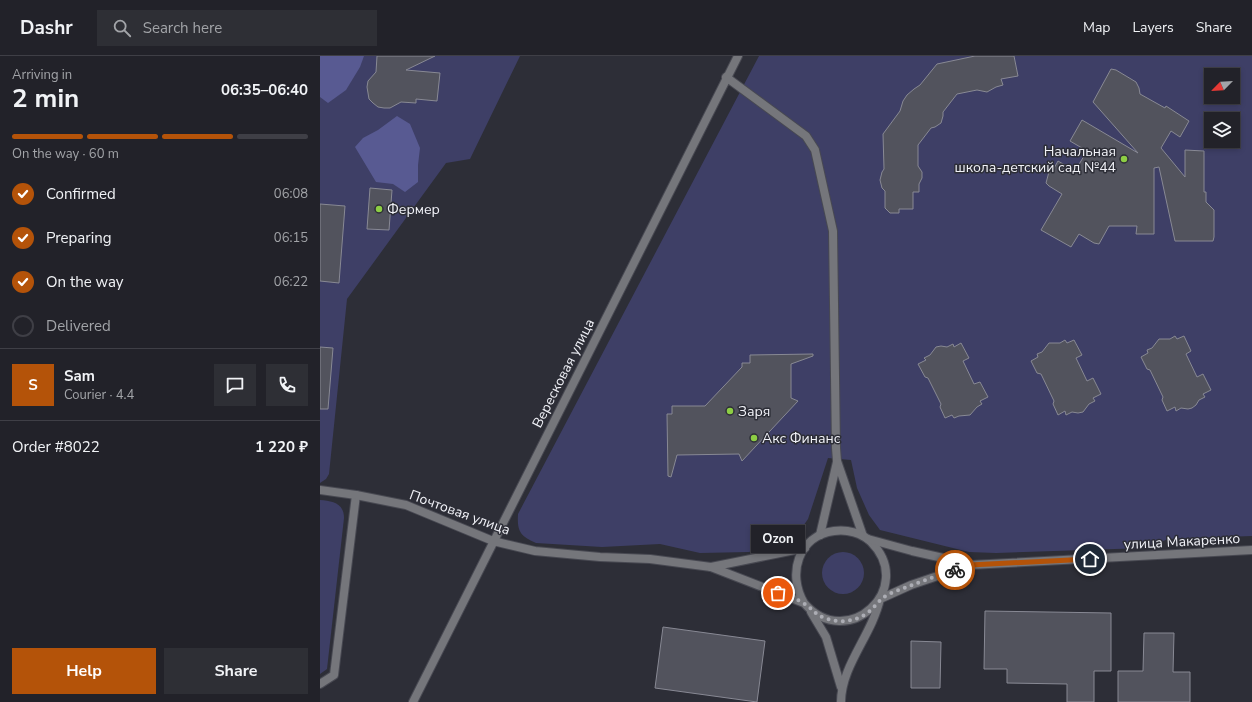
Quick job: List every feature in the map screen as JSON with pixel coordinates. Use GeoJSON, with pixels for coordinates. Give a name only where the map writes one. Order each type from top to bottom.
{"type":"FeatureCollection","features":[{"type":"Feature","properties":{"kind":"street","name":"Вересковая улица"},"geometry":{"type":"LineString","coordinates":[[412,702],[738,56]]}},
{"type":"Feature","properties":{"kind":"street"},"geometry":{"type":"LineString","coordinates":[[726,78],[806,136],[815,150],[833,231],[837,461],[865,537],[877,549],[886,570],[885,586],[876,614],[842,687],[841,702]]}},
{"type":"Feature","properties":{"kind":"street"},"geometry":{"type":"LineString","coordinates":[[820,535],[837,461]]}},
{"type":"Feature","properties":{"kind":"street","name":"Почтовая улица"},"geometry":{"type":"LineString","coordinates":[[320,490],[356,495],[406,505],[493,541],[535,551],[600,557],[650,559],[711,567],[806,605]]}},
{"type":"Feature","properties":{"kind":"street"},"geometry":{"type":"LineString","coordinates":[[320,684],[334,674],[356,495]]}},
{"type":"Feature","properties":{"kind":"street"},"geometry":{"type":"LineString","coordinates":[[842,687],[826,637],[798,590],[795,575],[798,560],[805,548],[820,535],[838,530],[851,532],[865,537]]}},
{"type":"Feature","properties":{"kind":"street","name":"улица Макаренко"},"geometry":{"type":"LineString","coordinates":[[865,537],[912,551],[970,565]]}},
{"type":"Feature","properties":{"kind":"street","name":"Почтовая улица"},"geometry":{"type":"LineString","coordinates":[[711,567],[805,548]]}},
{"type":"Feature","properties":{"kind":"street","name":"улица Макаренко"},"geometry":{"type":"LineString","coordinates":[[880,599],[911,585],[970,565],[1252,550]]}},
{"type":"Feature","properties":{"kind":"street"},"geometry":{"type":"LineString","coordinates":[[806,605],[813,612],[827,619],[842,621],[864,615],[880,599]]}},
{"type":"Feature","properties":{"kind":"shaded area"},"geometry":{"type":"Polygon","coordinates":[[[320,56],[520,56],[470,159],[446,163],[347,299],[329,474],[326,479],[320,483],[320,56]]]}},
{"type":"Feature","properties":{"kind":"shaded area"},"geometry":{"type":"Polygon","coordinates":[[[320,56],[364,56],[360,67],[346,90],[328,103],[320,97],[320,56]]]}},
{"type":"Feature","properties":{"kind":"shaded area"},"geometry":{"type":"Polygon","coordinates":[[[759,56],[1252,56],[1252,536],[1168,539],[1146,548],[996,553],[969,552],[880,530],[869,515],[857,488],[851,460],[828,458],[808,519],[797,535],[790,540],[749,552],[700,553],[660,544],[602,547],[536,543],[523,535],[518,525],[518,514],[759,56]]]}},
{"type":"Feature","properties":{"kind":"shaded area"},"geometry":{"type":"Polygon","coordinates":[[[397,116],[410,124],[420,148],[418,182],[405,192],[393,184],[376,182],[355,147],[363,138],[378,130],[397,116]]]}},
{"type":"Feature","properties":{"kind":"shaded area"},"geometry":{"type":"Polygon","coordinates":[[[320,500],[333,502],[340,506],[344,518],[327,669],[320,674],[320,500]]]}},
{"type":"Feature","properties":{"kind":"shaded area"},"geometry":{"type":"Polygon","coordinates":[[[839,552],[847,552],[858,558],[864,569],[864,577],[858,588],[847,594],[839,594],[828,588],[822,577],[822,569],[828,558],[839,552]]]}},
{"type":"Feature","properties":{"kind":"building"},"geometry":{"type":"Polygon","coordinates":[[[377,56],[435,56],[406,70],[440,73],[437,101],[416,99],[416,103],[401,102],[390,108],[378,107],[369,99],[367,87],[368,81],[376,72],[377,56]]]}},
{"type":"Feature","properties":{"kind":"building"},"geometry":{"type":"Polygon","coordinates":[[[975,56],[1014,56],[1018,76],[1001,79],[1003,85],[987,92],[977,90],[957,94],[943,112],[941,123],[931,128],[918,145],[918,166],[922,172],[922,178],[919,184],[919,192],[913,192],[913,209],[899,209],[899,213],[890,213],[885,208],[885,191],[882,188],[880,180],[884,169],[883,134],[900,111],[903,101],[907,95],[920,85],[937,64],[975,56]]]}},
{"type":"Feature","properties":{"kind":"building","name":"Начальная школа-детский сад №44"},"geometry":{"type":"Polygon","coordinates":[[[1111,69],[1116,70],[1136,82],[1140,94],[1165,108],[1166,106],[1189,121],[1180,137],[1171,131],[1161,148],[1185,177],[1185,150],[1204,151],[1204,192],[1206,192],[1206,202],[1214,210],[1213,241],[1175,241],[1159,167],[1154,168],[1154,234],[1136,234],[1137,226],[1109,226],[1099,244],[1094,243],[1079,234],[1071,247],[1041,230],[1062,194],[1046,183],[1050,168],[1053,170],[1058,161],[1075,171],[1087,151],[1070,141],[1082,120],[1138,153],[1093,102],[1111,69]]]}},
{"type":"Feature","properties":{"kind":"building","name":"Фермер"},"geometry":{"type":"Polygon","coordinates":[[[370,188],[392,190],[389,230],[367,229],[370,188]]]}},
{"type":"Feature","properties":{"kind":"building"},"geometry":{"type":"Polygon","coordinates":[[[320,204],[345,206],[339,283],[320,281],[320,204]]]}},
{"type":"Feature","properties":{"kind":"building"},"geometry":{"type":"Polygon","coordinates":[[[1175,336],[1177,339],[1184,336],[1191,351],[1186,354],[1197,377],[1203,374],[1211,390],[1203,394],[1205,397],[1199,400],[1192,408],[1181,408],[1176,411],[1175,407],[1167,411],[1162,400],[1163,397],[1150,370],[1147,369],[1141,357],[1148,353],[1147,350],[1152,348],[1159,339],[1170,339],[1175,336]]]}},
{"type":"Feature","properties":{"kind":"building"},"geometry":{"type":"Polygon","coordinates":[[[1065,340],[1067,343],[1074,340],[1082,355],[1076,358],[1087,381],[1093,378],[1101,394],[1093,398],[1095,401],[1089,404],[1083,412],[1072,412],[1066,415],[1065,411],[1058,415],[1053,404],[1054,401],[1041,374],[1037,373],[1031,361],[1038,357],[1037,354],[1042,352],[1049,343],[1060,343],[1065,340]]]}},
{"type":"Feature","properties":{"kind":"building"},"geometry":{"type":"Polygon","coordinates":[[[961,343],[969,358],[963,361],[974,384],[980,382],[988,397],[980,401],[982,404],[970,415],[954,418],[952,415],[945,418],[940,407],[941,404],[928,378],[925,377],[918,364],[926,360],[924,358],[930,355],[936,347],[947,347],[953,344],[954,347],[961,343]]]}},
{"type":"Feature","properties":{"kind":"building"},"geometry":{"type":"Polygon","coordinates":[[[320,347],[333,348],[328,409],[320,409],[320,347]]]}},
{"type":"Feature","properties":{"kind":"building","name":"Заря"},"geometry":{"type":"Polygon","coordinates":[[[813,354],[813,356],[791,364],[791,398],[798,401],[742,461],[739,454],[677,455],[671,477],[668,476],[667,414],[672,414],[672,406],[705,406],[742,367],[742,363],[750,363],[750,355],[813,354]]]}},
{"type":"Feature","properties":{"kind":"building"},"geometry":{"type":"Polygon","coordinates":[[[985,611],[1111,613],[1111,671],[1094,671],[1094,702],[1067,702],[1067,684],[1007,683],[1007,669],[984,669],[985,611]]]}},
{"type":"Feature","properties":{"kind":"building"},"geometry":{"type":"Polygon","coordinates":[[[663,627],[765,641],[757,702],[655,688],[663,627]]]}},
{"type":"Feature","properties":{"kind":"building"},"geometry":{"type":"Polygon","coordinates":[[[1144,633],[1174,633],[1173,672],[1190,672],[1190,702],[1118,702],[1118,671],[1143,671],[1144,633]]]}},
{"type":"Feature","properties":{"kind":"building"},"geometry":{"type":"Polygon","coordinates":[[[911,641],[941,642],[940,688],[911,688],[911,641]]]}},
{"type":"Feature","properties":{"kind":"way so far"},"geometry":{"type":"LineString","coordinates":[[778,593],[804,603],[813,612],[827,619],[834,621],[850,620],[864,615],[880,599],[911,585],[955,570]]}},
{"type":"Feature","properties":{"kind":"place","name":"Начальная школа-детский сад №44"},"geometry":{"type":"Point","coordinates":[1124,159]}},
{"type":"Feature","properties":{"kind":"place","name":"Фермер"},"geometry":{"type":"Point","coordinates":[379,209]}},
{"type":"Feature","properties":{"kind":"place","name":"Заря"},"geometry":{"type":"Point","coordinates":[730,411]}},
{"type":"Feature","properties":{"kind":"place","name":"Акс Финанс"},"geometry":{"type":"Point","coordinates":[754,438]}},
{"type":"Feature","properties":{"kind":"place","name":"Ozon"},"geometry":{"type":"Point","coordinates":[778,593]}},
{"type":"Feature","properties":{"kind":"route"},"geometry":{"type":"LineString","coordinates":[[955,570],[970,565],[1090,559]]}}]}
